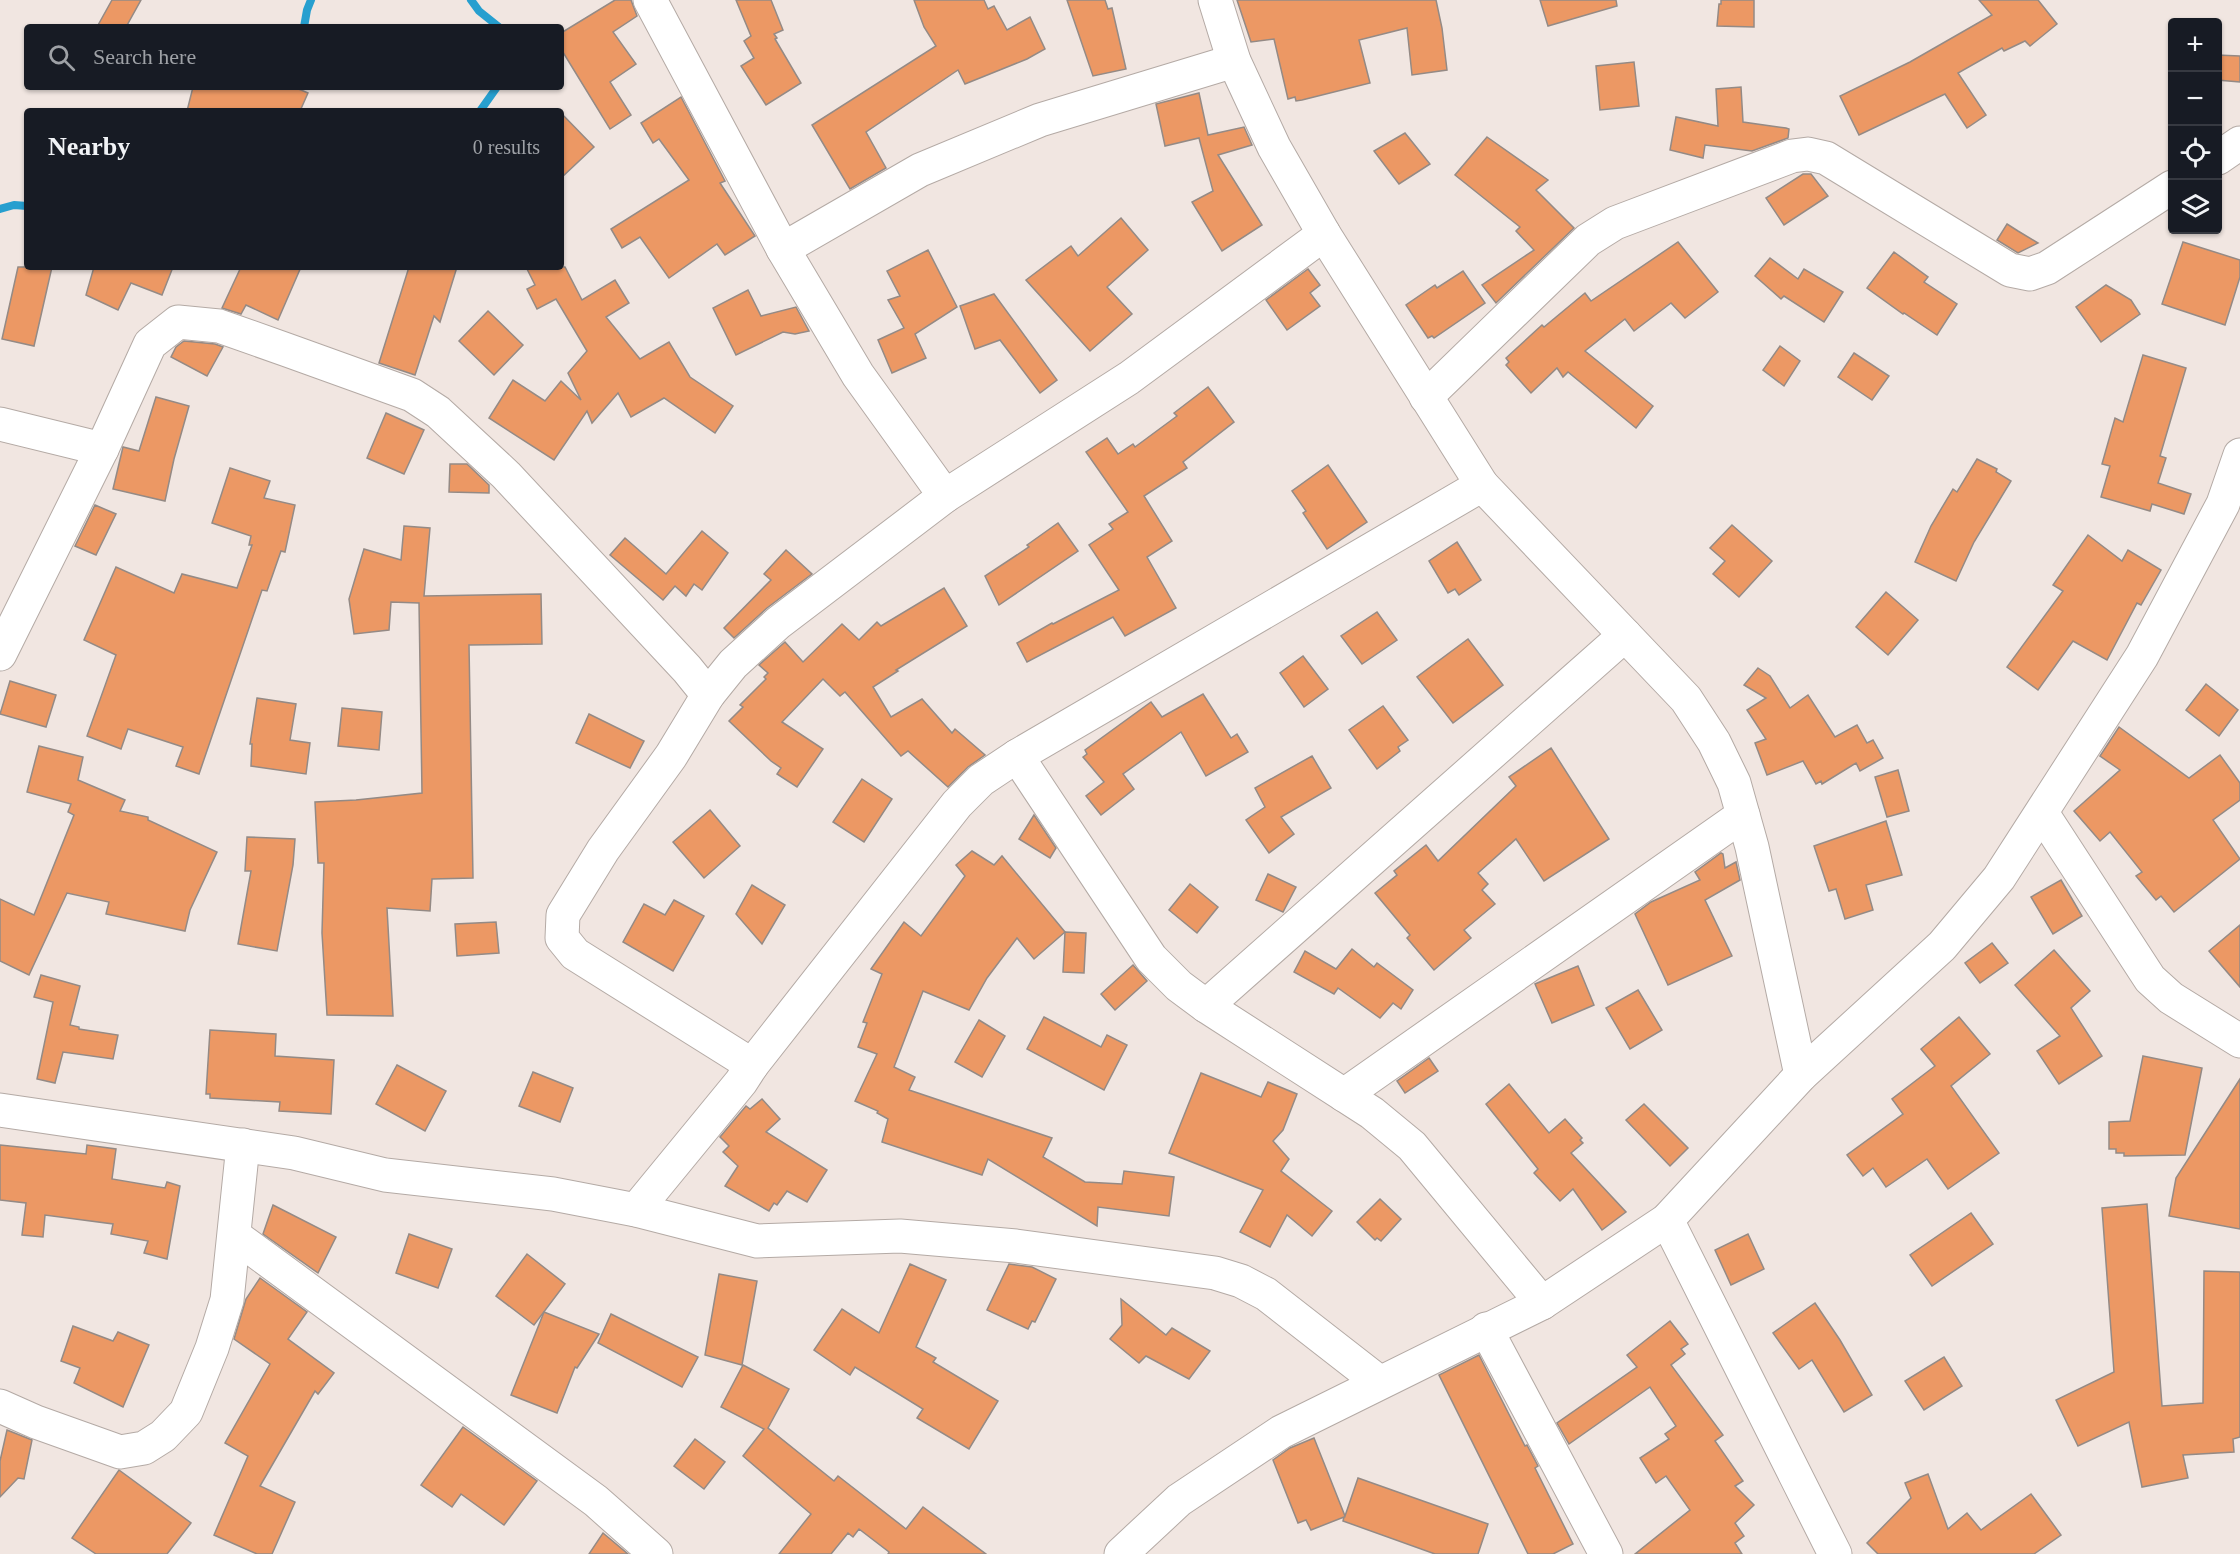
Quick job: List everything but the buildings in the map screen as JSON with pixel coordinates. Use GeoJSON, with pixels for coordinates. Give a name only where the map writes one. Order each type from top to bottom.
{"type":"FeatureCollection","features":[{"type":"Feature","properties":{"kind":"street"},"geometry":{"type":"LineString","coordinates":[[650,0],[783,249],[858,375],[945,496]]}},
{"type":"Feature","properties":{"kind":"street"},"geometry":{"type":"LineString","coordinates":[[1215,0],[1234,61],[1274,147],[1324,234],[1482,485],[1686,699],[1714,742],[1734,783],[1755,858],[1801,1075]]}},
{"type":"Feature","properties":{"kind":"street"},"geometry":{"type":"LineString","coordinates":[[783,249],[931,166],[1040,120],[1234,61]]}},
{"type":"Feature","properties":{"kind":"street"},"geometry":{"type":"LineString","coordinates":[[2222,155],[2240,143]]}},
{"type":"Feature","properties":{"kind":"street"},"geometry":{"type":"LineString","coordinates":[[1426,397],[1588,240],[1615,223],[1792,156],[1808,154],[1826,158],[2010,270],[2030,274],[2047,268],[2168,190]]}},
{"type":"Feature","properties":{"kind":"street"},"geometry":{"type":"LineString","coordinates":[[752,1065],[575,954],[562,938],[563,915],[603,850],[671,756],[708,695],[733,664],[778,623],[945,496],[1129,378],[1324,234]]}},
{"type":"Feature","properties":{"kind":"street"},"geometry":{"type":"LineString","coordinates":[[0,654],[102,449],[150,344],[178,322],[219,326],[412,395],[438,412],[506,475],[687,669],[708,695]]}},
{"type":"Feature","properties":{"kind":"street"},"geometry":{"type":"LineString","coordinates":[[0,423],[102,449]]}},
{"type":"Feature","properties":{"kind":"street"},"geometry":{"type":"LineString","coordinates":[[1121,1554],[1179,1500],[1272,1438],[1379,1382],[1542,1303],[1667,1220],[1801,1075],[1942,945],[1999,878],[2142,656],[2231,504],[2240,455]]}},
{"type":"Feature","properties":{"kind":"street"},"geometry":{"type":"LineString","coordinates":[[636,1210],[741,1082],[957,804],[981,780],[1017,756],[1482,485]]}},
{"type":"Feature","properties":{"kind":"street"},"geometry":{"type":"LineString","coordinates":[[1206,1006],[1625,635]]}},
{"type":"Feature","properties":{"kind":"street"},"geometry":{"type":"LineString","coordinates":[[1017,756],[1151,958],[1179,986],[1206,1006],[1372,1113],[1412,1146],[1542,1303]]}},
{"type":"Feature","properties":{"kind":"street"},"geometry":{"type":"LineString","coordinates":[[2042,813],[2150,979],[2171,998],[2240,1041]]}},
{"type":"Feature","properties":{"kind":"street"},"geometry":{"type":"LineString","coordinates":[[1344,1095],[1743,815]]}},
{"type":"Feature","properties":{"kind":"street"},"geometry":{"type":"LineString","coordinates":[[0,1110],[294,1153],[385,1175],[553,1194],[636,1210],[758,1241],[900,1236],[1016,1246],[1215,1273],[1241,1281],[1266,1294],[1379,1382]]}},
{"type":"Feature","properties":{"kind":"street"},"geometry":{"type":"LineString","coordinates":[[0,1406],[36,1422],[120,1452],[144,1448],[163,1436],[186,1412],[212,1348],[227,1300],[243,1145]]}},
{"type":"Feature","properties":{"kind":"street"},"geometry":{"type":"LineString","coordinates":[[1667,1220],[1835,1554]]}},
{"type":"Feature","properties":{"kind":"street"},"geometry":{"type":"LineString","coordinates":[[235,1236],[596,1501],[656,1554]]}},
{"type":"Feature","properties":{"kind":"street"},"geometry":{"type":"LineString","coordinates":[[1486,1329],[1606,1554]]}},
{"type":"Feature","properties":{"kind":"waterway"},"geometry":{"type":"LineString","coordinates":[[305,24],[311,0]]}},
{"type":"Feature","properties":{"kind":"waterway"},"geometry":{"type":"LineString","coordinates":[[471,0],[479,11],[495,24]]}},
{"type":"Feature","properties":{"kind":"waterway"},"geometry":{"type":"LineString","coordinates":[[482,108],[495,90]]}},
{"type":"Feature","properties":{"kind":"waterway"},"geometry":{"type":"LineString","coordinates":[[0,209],[14,205],[24,206]]}}]}
